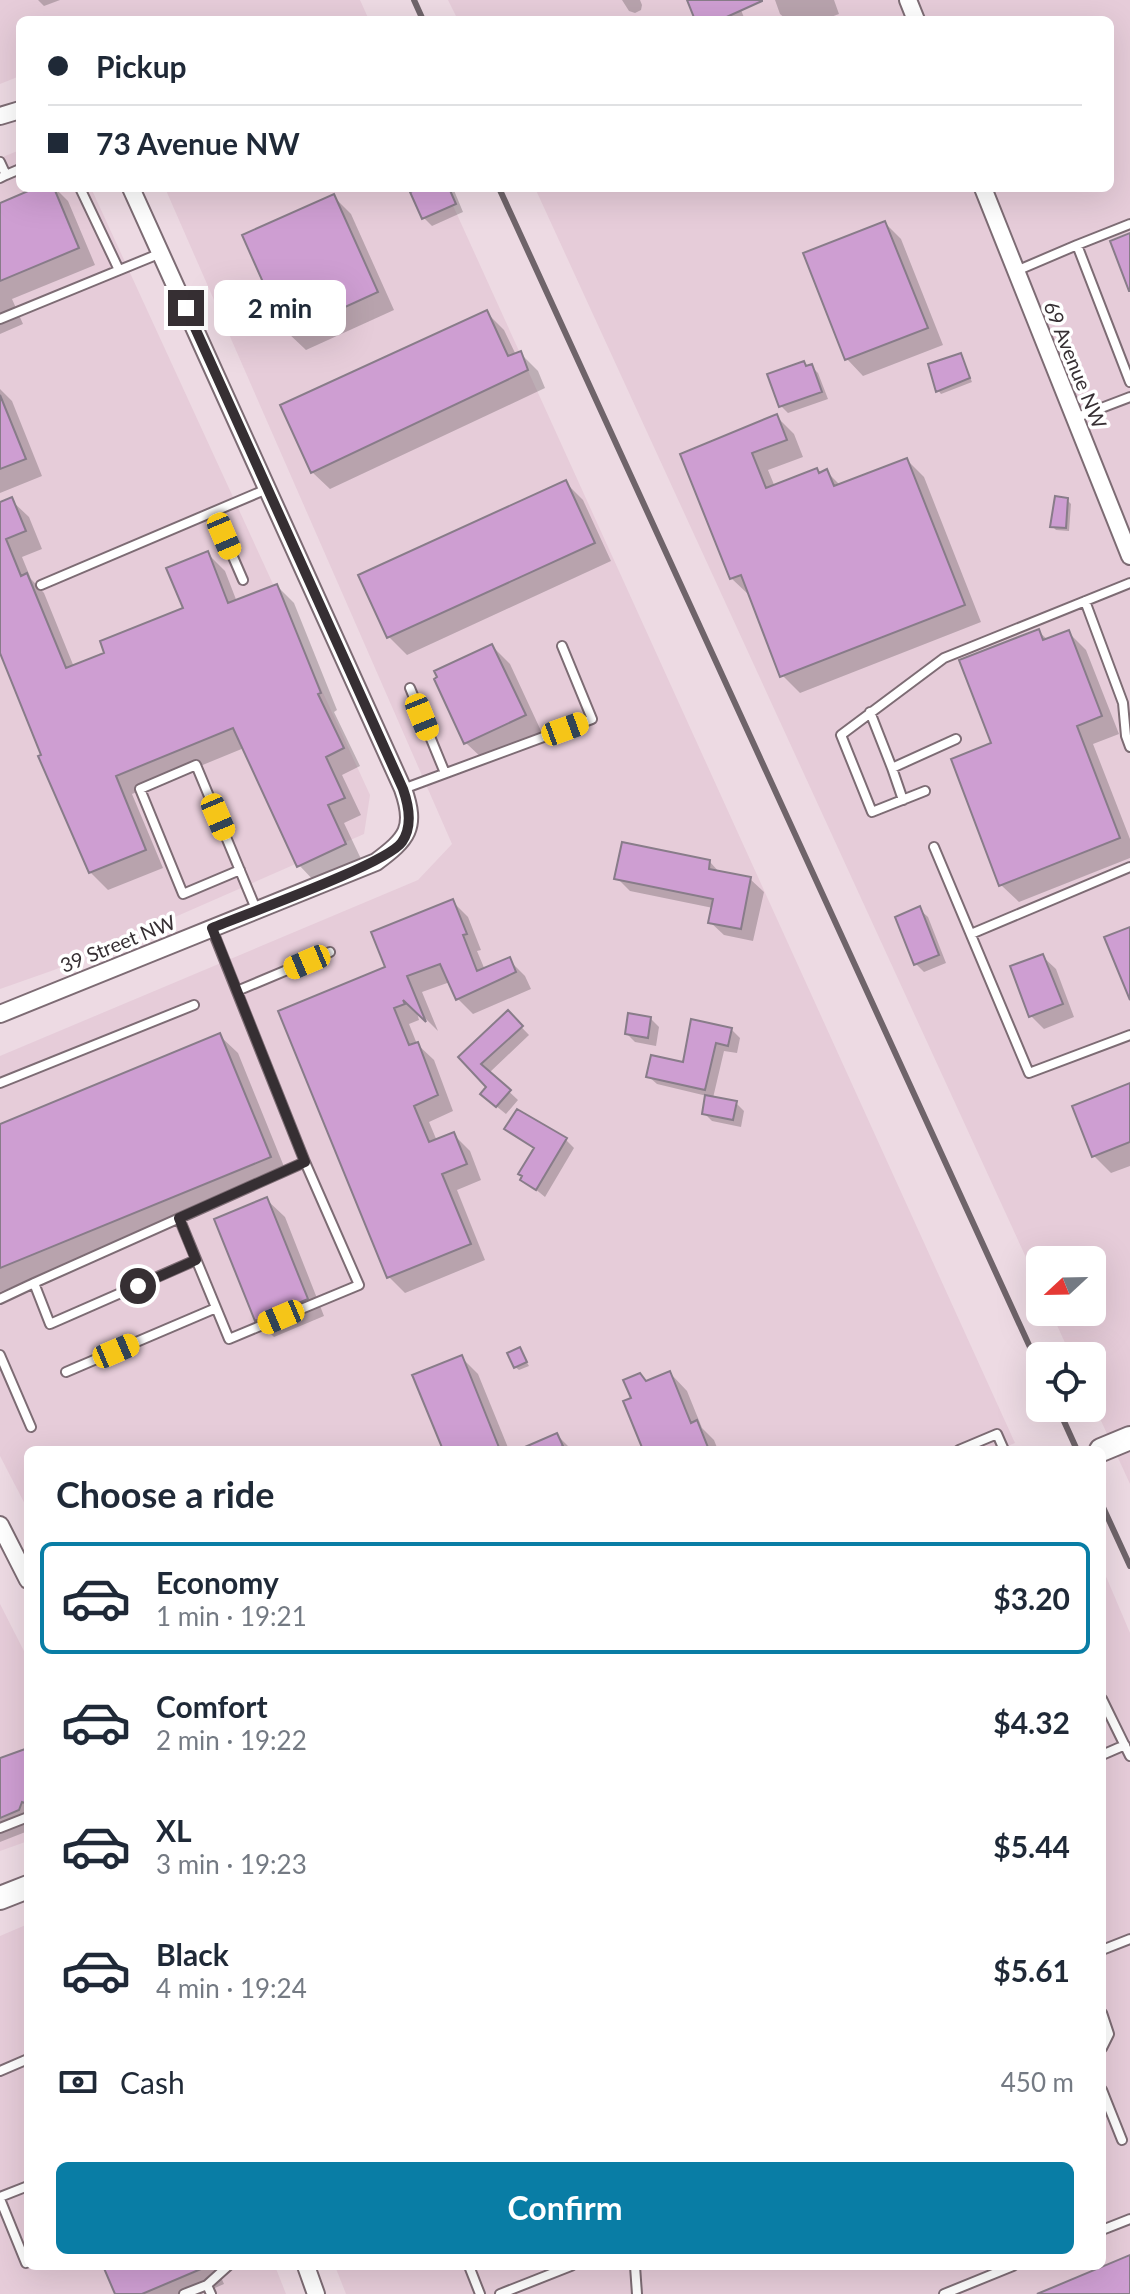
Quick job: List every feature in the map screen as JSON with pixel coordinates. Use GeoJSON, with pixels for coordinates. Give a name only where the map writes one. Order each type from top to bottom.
{"type":"FeatureCollection","features":[{"type":"Feature","properties":{"kind":"street"},"geometry":{"type":"LineString","coordinates":[[133,192],[403,789]]}},
{"type":"Feature","properties":{"kind":"street","name":"69 Avenue NW"},"geometry":{"type":"LineString","coordinates":[[985,192],[1130,556]]}},
{"type":"Feature","properties":{"kind":"street","name":"39 Street NW"},"geometry":{"type":"LineString","coordinates":[[0,1014],[376,862],[402,843],[410,819],[403,789]]}},
{"type":"Feature","properties":{"kind":"street"},"geometry":{"type":"LineString","coordinates":[[1106,1448],[1130,1438]]}},
{"type":"Feature","properties":{"kind":"street"},"geometry":{"type":"LineString","coordinates":[[0,1525],[24,1572]]}},
{"type":"Feature","properties":{"kind":"street"},"geometry":{"type":"LineString","coordinates":[[0,1898],[24,1889]]}},
{"type":"Feature","properties":{"kind":"street"},"geometry":{"type":"LineString","coordinates":[[307,2270],[316,2294]]}},
{"type":"Feature","properties":{"kind":"lane"},"geometry":{"type":"LineString","coordinates":[[0,162],[3,176]]}},
{"type":"Feature","properties":{"kind":"lane"},"geometry":{"type":"LineString","coordinates":[[82,192],[119,270]]}},
{"type":"Feature","properties":{"kind":"lane"},"geometry":{"type":"LineString","coordinates":[[1016,271],[1130,224]]}},
{"type":"Feature","properties":{"kind":"lane"},"geometry":{"type":"LineString","coordinates":[[1077,245],[1130,382]]}},
{"type":"Feature","properties":{"kind":"lane"},"geometry":{"type":"LineString","coordinates":[[0,319],[161,253]]}},
{"type":"Feature","properties":{"kind":"lane"},"geometry":{"type":"LineString","coordinates":[[1075,418],[1130,397]]}},
{"type":"Feature","properties":{"kind":"lane"},"geometry":{"type":"LineString","coordinates":[[41,585],[267,489]]}},
{"type":"Feature","properties":{"kind":"lane"},"geometry":{"type":"LineString","coordinates":[[214,513],[243,580]]}},
{"type":"Feature","properties":{"kind":"lane"},"geometry":{"type":"LineString","coordinates":[[925,791],[872,812],[841,735],[944,658],[1130,583]]}},
{"type":"Feature","properties":{"kind":"lane"},"geometry":{"type":"LineString","coordinates":[[1085,601],[1123,703],[1130,747]]}},
{"type":"Feature","properties":{"kind":"lane"},"geometry":{"type":"LineString","coordinates":[[403,789],[592,719],[562,646]]}},
{"type":"Feature","properties":{"kind":"lane"},"geometry":{"type":"LineString","coordinates":[[410,688],[445,773]]}},
{"type":"Feature","properties":{"kind":"lane"},"geometry":{"type":"LineString","coordinates":[[870,712],[903,800]]}},
{"type":"Feature","properties":{"kind":"lane"},"geometry":{"type":"LineString","coordinates":[[892,768],[956,739]]}},
{"type":"Feature","properties":{"kind":"lane"},"geometry":{"type":"LineString","coordinates":[[240,870],[183,894],[140,789],[196,765],[240,870],[256,909]]}},
{"type":"Feature","properties":{"kind":"lane"},"geometry":{"type":"LineString","coordinates":[[934,847],[1029,1073],[1130,1035]]}},
{"type":"Feature","properties":{"kind":"lane"},"geometry":{"type":"LineString","coordinates":[[971,934],[1130,867]]}},
{"type":"Feature","properties":{"kind":"lane"},"geometry":{"type":"LineString","coordinates":[[179,1218],[229,1339],[359,1285],[305,1162],[212,928]]}},
{"type":"Feature","properties":{"kind":"lane"},"geometry":{"type":"LineString","coordinates":[[237,991],[330,952]]}},
{"type":"Feature","properties":{"kind":"lane"},"geometry":{"type":"LineString","coordinates":[[0,1083],[194,1005]]}},
{"type":"Feature","properties":{"kind":"lane"},"geometry":{"type":"LineString","coordinates":[[0,1299],[305,1162]]}},
{"type":"Feature","properties":{"kind":"lane"},"geometry":{"type":"LineString","coordinates":[[34,1283],[50,1324],[196,1260]]}},
{"type":"Feature","properties":{"kind":"lane"},"geometry":{"type":"LineString","coordinates":[[66,1372],[216,1308]]}},
{"type":"Feature","properties":{"kind":"lane"},"geometry":{"type":"LineString","coordinates":[[0,1355],[31,1427]]}},
{"type":"Feature","properties":{"kind":"lane"},"geometry":{"type":"LineString","coordinates":[[968,1446],[997,1434],[1002,1446]]}},
{"type":"Feature","properties":{"kind":"lane"},"geometry":{"type":"LineString","coordinates":[[1106,1707],[1130,1756]]}},
{"type":"Feature","properties":{"kind":"lane"},"geometry":{"type":"LineString","coordinates":[[1106,1753],[1125,1745]]}},
{"type":"Feature","properties":{"kind":"lane"},"geometry":{"type":"LineString","coordinates":[[0,1828],[24,1819]]}},
{"type":"Feature","properties":{"kind":"lane"},"geometry":{"type":"LineString","coordinates":[[1106,1948],[1130,1939]]}},
{"type":"Feature","properties":{"kind":"lane"},"geometry":{"type":"LineString","coordinates":[[0,2071],[24,2061]]}},
{"type":"Feature","properties":{"kind":"lane"},"geometry":{"type":"LineString","coordinates":[[1106,2100],[1122,2140]]}},
{"type":"Feature","properties":{"kind":"lane"},"geometry":{"type":"LineString","coordinates":[[24,2188],[0,2198],[24,2258]]}},
{"type":"Feature","properties":{"kind":"lane"},"geometry":{"type":"LineString","coordinates":[[1106,2228],[1130,2219]]}},
{"type":"Feature","properties":{"kind":"lane"},"geometry":{"type":"LineString","coordinates":[[184,2294],[209,2290],[225,2270]]}},
{"type":"Feature","properties":{"kind":"lane"},"geometry":{"type":"LineString","coordinates":[[471,2270],[480,2294]]}},
{"type":"Feature","properties":{"kind":"lane"},"geometry":{"type":"LineString","coordinates":[[500,2294],[561,2270]]}},
{"type":"Feature","properties":{"kind":"lane"},"geometry":{"type":"LineString","coordinates":[[635,2270],[637,2294]]}},
{"type":"Feature","properties":{"kind":"lane"},"geometry":{"type":"LineString","coordinates":[[944,2294],[1003,2270]]}},
{"type":"Feature","properties":{"kind":"shaded area"},"geometry":{"type":"Polygon","coordinates":[[[0,0],[360,0],[367,16],[16,16],[16,78],[0,84],[0,0]]]}},
{"type":"Feature","properties":{"kind":"shaded area"},"geometry":{"type":"Polygon","coordinates":[[[448,0],[1130,0],[1130,1484],[1102,1422],[1106,1422],[1106,1342],[1065,1342],[1057,1326],[1106,1326],[1106,1246],[1026,1246],[1026,1258],[537,192],[1114,192],[1114,16],[456,16],[448,0]]]}},
{"type":"Feature","properties":{"kind":"shaded area"},"geometry":{"type":"Polygon","coordinates":[[[16,152],[16,192],[93,192],[370,795],[364,834],[54,970],[0,989],[0,158],[16,152]]]}},
{"type":"Feature","properties":{"kind":"shaded area"},"geometry":{"type":"Polygon","coordinates":[[[167,192],[447,192],[1015,1443],[1008,1446],[24,1446],[24,1502],[0,1456],[0,1056],[418,880],[452,844],[167,192]]]}},
{"type":"Feature","properties":{"kind":"shaded area"},"geometry":{"type":"Polygon","coordinates":[[[1106,1576],[1130,1633],[1130,2294],[346,2294],[337,2270],[1106,2270],[1106,1576]]]}},
{"type":"Feature","properties":{"kind":"shaded area"},"geometry":{"type":"Polygon","coordinates":[[[0,1604],[24,1651],[24,1842],[0,1851],[0,1604]]]}},
{"type":"Feature","properties":{"kind":"shaded area"},"geometry":{"type":"Polygon","coordinates":[[[24,1926],[24,2270],[277,2270],[286,2294],[0,2294],[0,1936],[24,1926]]]}},
{"type":"Feature","properties":{"kind":"building"},"geometry":{"type":"Polygon","coordinates":[[[687,0],[762,0],[729,16],[693,16],[687,0]]]}},
{"type":"Feature","properties":{"kind":"building"},"geometry":{"type":"Polygon","coordinates":[[[26,192],[56,192],[79,248],[0,281],[0,203],[26,192]]]}},
{"type":"Feature","properties":{"kind":"building"},"geometry":{"type":"Polygon","coordinates":[[[410,192],[451,192],[456,204],[422,219],[410,192]]]}},
{"type":"Feature","properties":{"kind":"building"},"geometry":{"type":"Polygon","coordinates":[[[334,194],[378,292],[286,334],[242,235],[334,194]]]}},
{"type":"Feature","properties":{"kind":"building"},"geometry":{"type":"Polygon","coordinates":[[[885,221],[928,328],[845,360],[803,253],[885,221]]]}},
{"type":"Feature","properties":{"kind":"building"},"geometry":{"type":"Polygon","coordinates":[[[1130,233],[1130,291],[1129,291],[1110,241],[1130,233]]]}},
{"type":"Feature","properties":{"kind":"building"},"geometry":{"type":"Polygon","coordinates":[[[487,310],[508,356],[521,351],[528,370],[311,473],[280,405],[487,310]]]}},
{"type":"Feature","properties":{"kind":"building"},"geometry":{"type":"Polygon","coordinates":[[[961,353],[970,378],[936,392],[928,364],[961,353]]]}},
{"type":"Feature","properties":{"kind":"building"},"geometry":{"type":"Polygon","coordinates":[[[804,361],[806,366],[812,364],[822,392],[779,407],[767,374],[804,361]]]}},
{"type":"Feature","properties":{"kind":"building"},"geometry":{"type":"Polygon","coordinates":[[[0,395],[26,459],[0,469],[0,395]]]}},
{"type":"Feature","properties":{"kind":"building"},"geometry":{"type":"Polygon","coordinates":[[[777,414],[787,440],[752,453],[766,488],[817,468],[819,473],[827,469],[834,486],[907,458],[965,605],[780,677],[741,575],[730,579],[680,454],[777,414]]]}},
{"type":"Feature","properties":{"kind":"building"},"geometry":{"type":"Polygon","coordinates":[[[566,480],[595,543],[387,638],[358,575],[566,480]]]}},
{"type":"Feature","properties":{"kind":"building"},"geometry":{"type":"Polygon","coordinates":[[[1055,496],[1068,498],[1066,528],[1050,527],[1055,496]]]}},
{"type":"Feature","properties":{"kind":"building"},"geometry":{"type":"Polygon","coordinates":[[[12,497],[26,531],[6,539],[21,576],[27,573],[66,668],[104,653],[100,641],[183,608],[166,568],[208,551],[228,603],[277,584],[321,693],[318,694],[344,748],[326,757],[345,798],[328,805],[346,844],[297,867],[233,728],[116,776],[146,850],[89,873],[38,756],[41,755],[0,653],[0,502],[12,497]]]}},
{"type":"Feature","properties":{"kind":"building"},"geometry":{"type":"Polygon","coordinates":[[[1039,629],[1043,640],[1069,630],[1102,716],[1077,726],[1120,838],[999,886],[951,759],[991,743],[959,660],[1039,629]]]}},
{"type":"Feature","properties":{"kind":"building"},"geometry":{"type":"Polygon","coordinates":[[[492,644],[526,715],[464,744],[434,679],[437,677],[434,671],[492,644]]]}},
{"type":"Feature","properties":{"kind":"building"},"geometry":{"type":"Polygon","coordinates":[[[622,842],[710,860],[709,869],[751,877],[741,929],[708,923],[713,899],[614,879],[622,842]]]}},
{"type":"Feature","properties":{"kind":"building"},"geometry":{"type":"Polygon","coordinates":[[[453,899],[477,971],[510,957],[516,972],[456,1000],[440,964],[407,976],[426,1022],[403,1000],[405,1004],[394,1008],[409,1045],[418,1042],[438,1095],[414,1106],[429,1142],[454,1132],[467,1164],[442,1174],[471,1244],[387,1278],[278,1011],[385,967],[371,932],[453,899]]]}},
{"type":"Feature","properties":{"kind":"building"},"geometry":{"type":"Polygon","coordinates":[[[920,906],[939,955],[914,965],[895,917],[920,906]]]}},
{"type":"Feature","properties":{"kind":"building"},"geometry":{"type":"Polygon","coordinates":[[[1130,927],[1130,1000],[1104,937],[1130,927]]]}},
{"type":"Feature","properties":{"kind":"building"},"geometry":{"type":"Polygon","coordinates":[[[1043,954],[1063,1004],[1029,1017],[1010,966],[1043,954]]]}},
{"type":"Feature","properties":{"kind":"building"},"geometry":{"type":"Polygon","coordinates":[[[508,1010],[523,1026],[481,1064],[511,1090],[496,1107],[480,1094],[486,1087],[458,1057],[508,1010]]]}},
{"type":"Feature","properties":{"kind":"building"},"geometry":{"type":"Polygon","coordinates":[[[628,1013],[651,1017],[648,1038],[625,1034],[628,1013]]]}},
{"type":"Feature","properties":{"kind":"building"},"geometry":{"type":"Polygon","coordinates":[[[691,1019],[732,1028],[728,1046],[716,1043],[705,1090],[646,1077],[651,1055],[683,1062],[691,1019]]]}},
{"type":"Feature","properties":{"kind":"building"},"geometry":{"type":"Polygon","coordinates":[[[220,1033],[271,1157],[0,1268],[0,1124],[220,1033]]]}},
{"type":"Feature","properties":{"kind":"building"},"geometry":{"type":"Polygon","coordinates":[[[1130,1083],[1130,1142],[1092,1157],[1072,1106],[1130,1083]]]}},
{"type":"Feature","properties":{"kind":"building"},"geometry":{"type":"Polygon","coordinates":[[[705,1095],[737,1101],[733,1120],[702,1114],[705,1095]]]}},
{"type":"Feature","properties":{"kind":"building"},"geometry":{"type":"Polygon","coordinates":[[[517,1109],[567,1138],[536,1190],[520,1180],[522,1176],[518,1174],[534,1148],[504,1129],[517,1109]]]}},
{"type":"Feature","properties":{"kind":"building"},"geometry":{"type":"Polygon","coordinates":[[[267,1197],[308,1299],[255,1321],[214,1219],[267,1197]]]}},
{"type":"Feature","properties":{"kind":"building"},"geometry":{"type":"Polygon","coordinates":[[[520,1347],[527,1362],[514,1368],[507,1353],[520,1347]]]}},
{"type":"Feature","properties":{"kind":"building"},"geometry":{"type":"Polygon","coordinates":[[[462,1355],[498,1446],[441,1446],[412,1375],[462,1355]]]}},
{"type":"Feature","properties":{"kind":"building"},"geometry":{"type":"Polygon","coordinates":[[[670,1371],[691,1423],[697,1420],[707,1446],[641,1446],[623,1401],[631,1398],[623,1380],[640,1373],[646,1381],[670,1371]]]}},
{"type":"Feature","properties":{"kind":"building"},"geometry":{"type":"Polygon","coordinates":[[[557,1433],[563,1446],[527,1446],[557,1433]]]}},
{"type":"Feature","properties":{"kind":"building"},"geometry":{"type":"Polygon","coordinates":[[[24,1749],[24,1803],[19,1810],[0,1818],[0,1758],[24,1749]]]}},
{"type":"Feature","properties":{"kind":"building"},"geometry":{"type":"Polygon","coordinates":[[[1130,2255],[1130,2294],[1037,2294],[1094,2270],[1106,2270],[1106,2265],[1130,2255]]]}},
{"type":"Feature","properties":{"kind":"building"},"geometry":{"type":"Polygon","coordinates":[[[105,2270],[199,2270],[142,2294],[115,2294],[105,2270]]]}},
{"type":"Feature","properties":{"kind":"railway"},"geometry":{"type":"LineString","coordinates":[[414,0],[421,16]]}},
{"type":"Feature","properties":{"kind":"railway"},"geometry":{"type":"LineString","coordinates":[[501,192],[1028,1342]]}},
{"type":"Feature","properties":{"kind":"railway"},"geometry":{"type":"LineString","coordinates":[[1064,1422],[1075,1446]]}},
{"type":"Feature","properties":{"kind":"railway"},"geometry":{"type":"LineString","coordinates":[[1106,1514],[1130,1566]]}},
{"type":"Feature","properties":{"kind":"route"},"geometry":{"type":"LineString","coordinates":[[138,1286],[196,1260],[179,1218],[305,1162],[212,928],[376,862],[402,843],[410,819],[403,789],[186,308]]}}]}
